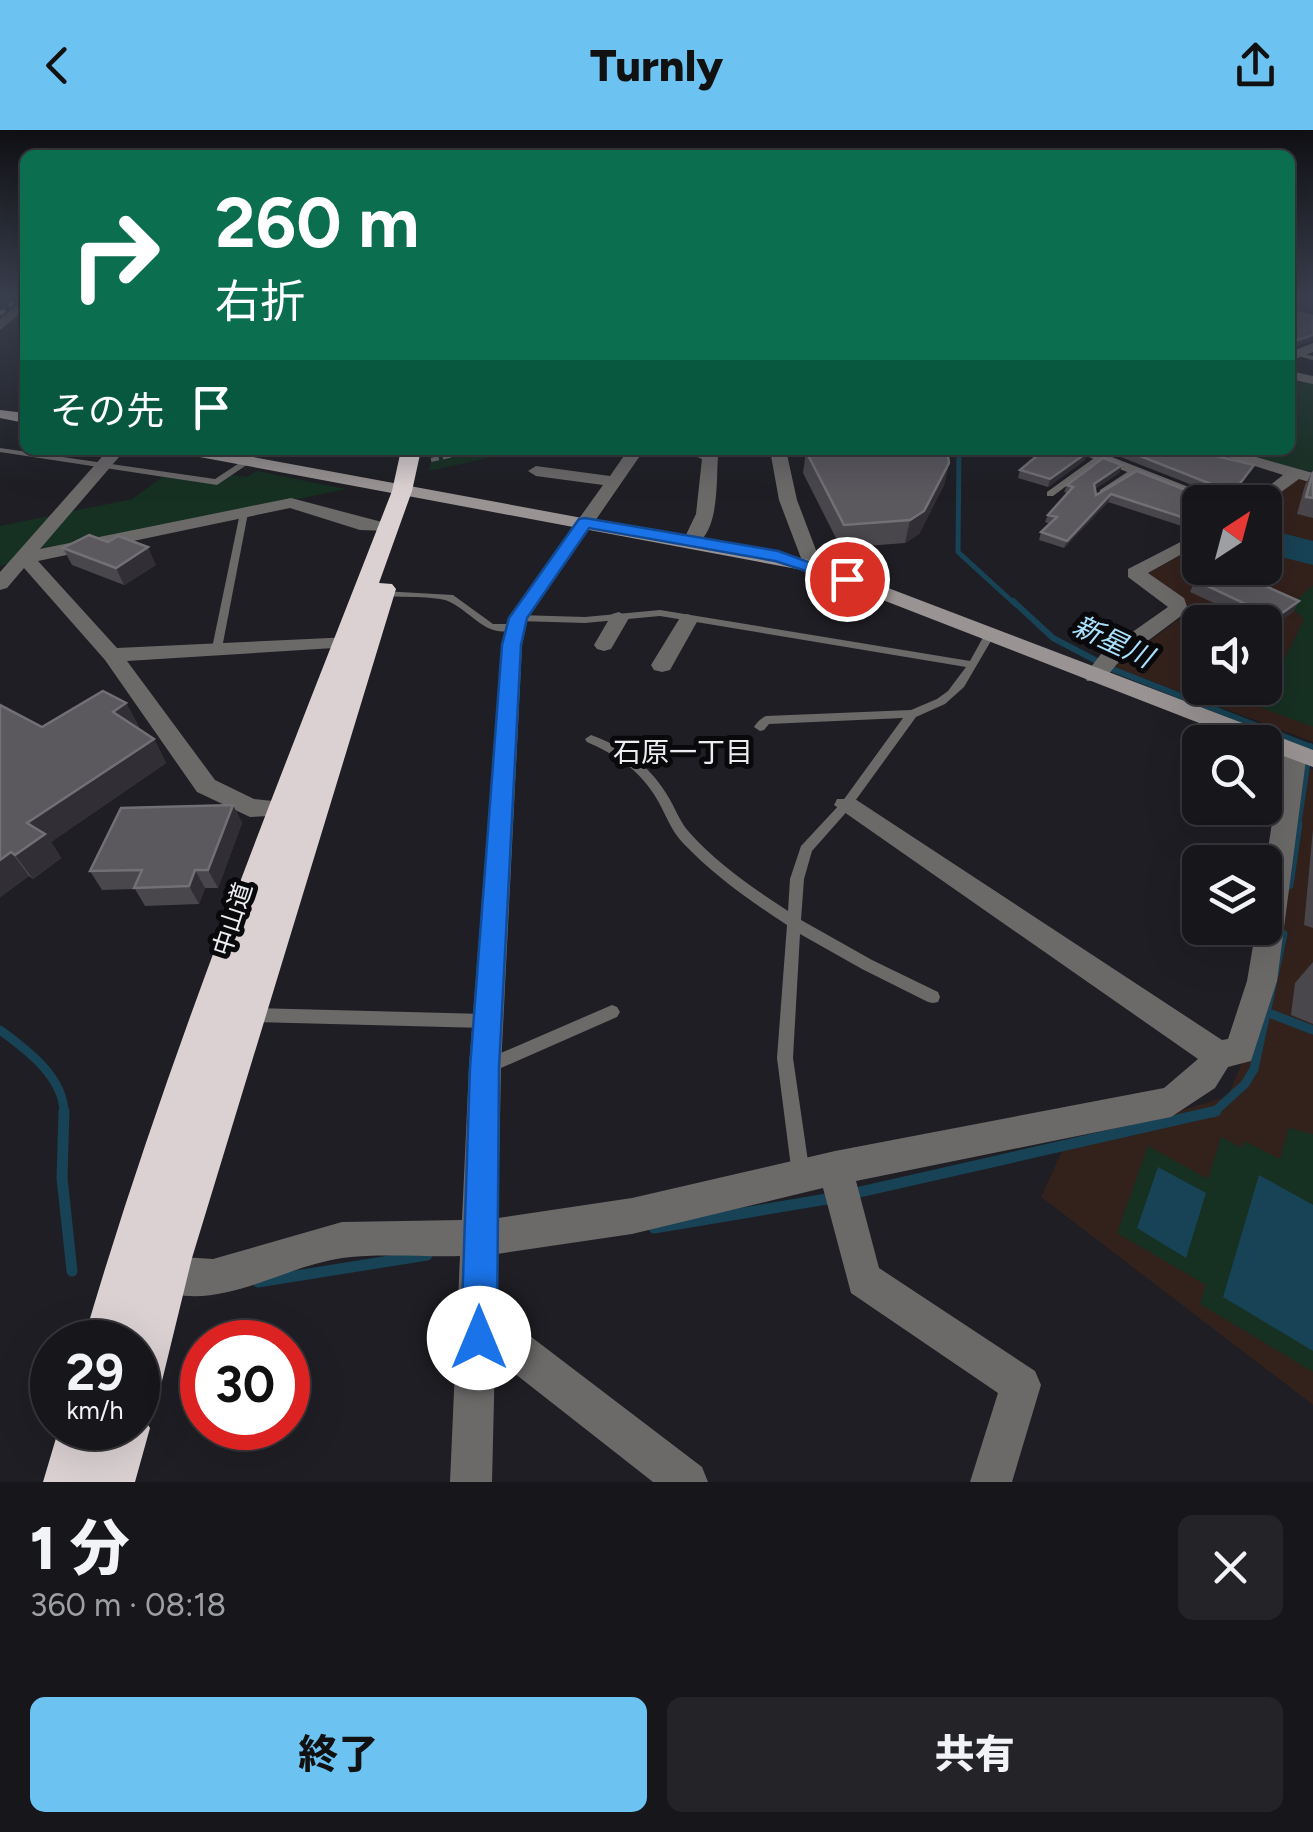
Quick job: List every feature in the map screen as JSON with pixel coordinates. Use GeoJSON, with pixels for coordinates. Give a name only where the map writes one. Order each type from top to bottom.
{"type":"FeatureCollection","features":[{"type":"Feature","properties":{"kind":"highway","name":"中山道"},"geometry":{"type":"LineString","coordinates":[[154,1320],[388,526],[390,489],[418,456]]}},
{"type":"Feature","properties":{"kind":"highway","name":"中山道"},"geometry":{"type":"LineString","coordinates":[[112,1320],[130,1254],[283,809],[355,641],[382,594],[414,503],[390,489]]}},
{"type":"Feature","properties":{"kind":"highway"},"geometry":{"type":"LineString","coordinates":[[68,1482],[77,1450]]}},
{"type":"Feature","properties":{"kind":"highway"},"geometry":{"type":"LineString","coordinates":[[110,1482],[119,1450]]}},
{"type":"Feature","properties":{"kind":"street"},"geometry":{"type":"LineString","coordinates":[[213,455],[812,566],[990,634],[1100,669],[1301,755],[1262,981],[1240,1051],[1218,1054],[846,805]]}},
{"type":"Feature","properties":{"kind":"street"},"geometry":{"type":"LineString","coordinates":[[471,1482],[479,1338],[485,1068],[517,623],[632,455]]}},
{"type":"Feature","properties":{"kind":"street"},"geometry":{"type":"LineString","coordinates":[[692,541],[705,514],[710,456],[707,455]]}},
{"type":"Feature","properties":{"kind":"street"},"geometry":{"type":"LineString","coordinates":[[779,455],[788,500],[812,566]]}},
{"type":"Feature","properties":{"kind":"street"},"geometry":{"type":"LineString","coordinates":[[1230,455],[1304,476]]}},
{"type":"Feature","properties":{"kind":"street"},"geometry":{"type":"LineString","coordinates":[[0,584],[110,457]]}},
{"type":"Feature","properties":{"kind":"street"},"geometry":{"type":"LineString","coordinates":[[1108,457],[1182,489]]}},
{"type":"Feature","properties":{"kind":"street"},"geometry":{"type":"LineString","coordinates":[[536,470],[612,481]]}},
{"type":"Feature","properties":{"kind":"street"},"geometry":{"type":"LineString","coordinates":[[1282,488],[1304,476]]}},
{"type":"Feature","properties":{"kind":"street"},"geometry":{"type":"LineString","coordinates":[[25,558],[291,503],[360,524],[388,526]]}},
{"type":"Feature","properties":{"kind":"street"},"geometry":{"type":"LineString","coordinates":[[1100,669],[1178,609],[1177,602],[1135,572],[1182,547]]}},
{"type":"Feature","properties":{"kind":"street"},"geometry":{"type":"LineString","coordinates":[[25,558],[112,654],[206,786],[250,808],[283,809]]}},
{"type":"Feature","properties":{"kind":"street"},"geometry":{"type":"LineString","coordinates":[[604,645],[619,618]]}},
{"type":"Feature","properties":{"kind":"street"},"geometry":{"type":"LineString","coordinates":[[662,665],[688,620]]}},
{"type":"Feature","properties":{"kind":"street"},"geometry":{"type":"LineString","coordinates":[[112,654],[355,641]]}},
{"type":"Feature","properties":{"kind":"street"},"geometry":{"type":"LineString","coordinates":[[166,1276],[213,1278],[342,1240],[481,1252],[818,1172],[1171,1102],[1204,1078],[1218,1054]]}},
{"type":"Feature","properties":{"kind":"street"},"geometry":{"type":"LineString","coordinates":[[818,1172],[864,1280],[1020,1384],[991,1482]]}},
{"type":"Feature","properties":{"kind":"street"},"geometry":{"type":"LineString","coordinates":[[479,1338],[499,1337],[688,1482]]}},
{"type":"Feature","properties":{"kind":"lane"},"geometry":{"type":"LineString","coordinates":[[79,455],[110,457],[217,482],[248,462]]}},
{"type":"Feature","properties":{"kind":"lane"},"geometry":{"type":"LineString","coordinates":[[1050,494],[1108,457]]}},
{"type":"Feature","properties":{"kind":"lane"},"geometry":{"type":"LineString","coordinates":[[1096,497],[1135,471]]}},
{"type":"Feature","properties":{"kind":"lane"},"geometry":{"type":"LineString","coordinates":[[217,648],[244,513]]}},
{"type":"Feature","properties":{"kind":"lane"},"geometry":{"type":"LineString","coordinates":[[382,594],[450,597],[492,627],[660,613],[974,664]]}},
{"type":"Feature","properties":{"kind":"lane"},"geometry":{"type":"LineString","coordinates":[[760,727],[766,720],[912,714],[928,709],[965,684],[990,634]]}},
{"type":"Feature","properties":{"kind":"lane"},"geometry":{"type":"LineString","coordinates":[[818,1172],[785,1058],[797,879],[806,849],[846,805],[912,714]]}},
{"type":"Feature","properties":{"kind":"lane"},"geometry":{"type":"LineString","coordinates":[[591,739],[624,752],[641,767],[688,840],[796,926],[857,962],[933,997]]}},
{"type":"Feature","properties":{"kind":"lane"},"geometry":{"type":"LineString","coordinates":[[485,1068],[612,1012]]}},
{"type":"Feature","properties":{"kind":"lane"},"geometry":{"type":"LineString","coordinates":[[246,1015],[488,1021]]}},
{"type":"Feature","properties":{"kind":"shaded area"},"geometry":{"type":"Polygon","coordinates":[[[1299,477],[1313,481],[1313,742],[1282,730],[1282,725],[1268,725],[1215,705],[1282,705],[1282,605],[1187,605],[1145,575],[1182,555],[1182,585],[1282,585],[1282,492],[1299,477]]]}},
{"type":"Feature","properties":{"kind":"shaded area"},"geometry":{"type":"Polygon","coordinates":[[[1182,617],[1182,693],[1114,667],[1182,617]]]}},
{"type":"Feature","properties":{"kind":"shaded area"},"geometry":{"type":"Polygon","coordinates":[[[1303,766],[1313,770],[1313,1405],[1041,1197],[1064,1147],[1228,1096],[1266,1005],[1275,945],[1282,945],[1282,902],[1303,766]]]}},
{"type":"Feature","properties":{"kind":"green space"},"geometry":{"type":"Polygon","coordinates":[[[1295,380],[1313,383],[1313,472],[1236,455],[1295,455],[1295,380]]]}},
{"type":"Feature","properties":{"kind":"green space"},"geometry":{"type":"Polygon","coordinates":[[[432,455],[501,455],[429,471],[432,455]]]}},
{"type":"Feature","properties":{"kind":"green space"},"geometry":{"type":"Polygon","coordinates":[[[257,471],[346,489],[87,543],[0,566],[0,526],[132,499],[164,476],[218,484],[232,475],[247,477],[257,471]]]}},
{"type":"Feature","properties":{"kind":"green space"},"geometry":{"type":"Polygon","coordinates":[[[1313,585],[1313,727],[1260,707],[1282,705],[1282,664],[1304,620],[1291,606],[1313,585]]]}},
{"type":"Feature","properties":{"kind":"green space"},"geometry":{"type":"Polygon","coordinates":[[[1289,1128],[1313,1134],[1313,1372],[1200,1304],[1206,1285],[1117,1233],[1148,1146],[1208,1179],[1221,1137],[1242,1148],[1245,1141],[1280,1159],[1289,1128]]]}},
{"type":"Feature","properties":{"kind":"water"},"geometry":{"type":"Polygon","coordinates":[[[1282,533],[1313,541],[1313,565],[1282,557],[1282,533]]]}},
{"type":"Feature","properties":{"kind":"water"},"geometry":{"type":"Polygon","coordinates":[[[1158,1167],[1206,1193],[1186,1258],[1137,1228],[1158,1167]]]}},
{"type":"Feature","properties":{"kind":"water"},"geometry":{"type":"Polygon","coordinates":[[[1259,1175],[1313,1205],[1313,1351],[1223,1297],[1259,1175]]]}},
{"type":"Feature","properties":{"kind":"building"},"geometry":{"type":"Polygon","coordinates":[[[808,455],[948,455],[949,463],[924,511],[910,520],[844,525],[808,455]]]}},
{"type":"Feature","properties":{"kind":"building"},"geometry":{"type":"Polygon","coordinates":[[[1038,455],[1084,455],[1050,479],[1020,470],[1038,455]]]}},
{"type":"Feature","properties":{"kind":"building"},"geometry":{"type":"Polygon","coordinates":[[[1138,455],[1212,455],[1254,465],[1239,485],[1214,485],[1138,455]]]}},
{"type":"Feature","properties":{"kind":"building"},"geometry":{"type":"Polygon","coordinates":[[[1103,458],[1122,465],[1094,484],[1096,495],[1137,471],[1182,489],[1182,517],[1111,494],[1067,541],[1041,532],[1057,517],[1048,515],[1073,487],[1067,485],[1103,458]]]}},
{"type":"Feature","properties":{"kind":"building"},"geometry":{"type":"Polygon","coordinates":[[[1313,472],[1313,498],[1306,497],[1313,472]]]}},
{"type":"Feature","properties":{"kind":"building"},"geometry":{"type":"Polygon","coordinates":[[[89,535],[108,542],[118,536],[148,547],[116,568],[63,548],[89,535]]]}},
{"type":"Feature","properties":{"kind":"building"},"geometry":{"type":"Polygon","coordinates":[[[1206,585],[1263,585],[1299,601],[1282,613],[1282,605],[1248,605],[1206,585]]]}},
{"type":"Feature","properties":{"kind":"building"},"geometry":{"type":"Polygon","coordinates":[[[103,691],[126,703],[113,712],[154,739],[27,823],[45,834],[15,855],[11,852],[0,860],[0,705],[42,727],[103,691]]]}},
{"type":"Feature","properties":{"kind":"building"},"geometry":{"type":"Polygon","coordinates":[[[233,805],[208,870],[195,870],[189,886],[134,888],[142,870],[90,871],[121,808],[233,805]]]}},
{"type":"Feature","properties":{"kind":"waterway","name":"新星川"},"geometry":{"type":"LineString","coordinates":[[959,455],[958,552],[1015,604]]}},
{"type":"Feature","properties":{"kind":"waterway","name":"新星川"},"geometry":{"type":"LineString","coordinates":[[1013,601],[1053,638],[1112,669],[1310,747]]}},
{"type":"Feature","properties":{"kind":"waterway"},"geometry":{"type":"LineString","coordinates":[[1298,826],[1310,747]]}},
{"type":"Feature","properties":{"kind":"waterway"},"geometry":{"type":"LineString","coordinates":[[1289,885],[1298,824]]}},
{"type":"Feature","properties":{"kind":"waterway"},"geometry":{"type":"LineString","coordinates":[[1266,1012],[1283,934]]}},
{"type":"Feature","properties":{"kind":"waterway"},"geometry":{"type":"LineString","coordinates":[[1215,1111],[1245,1084],[1254,1069],[1266,1012]]}},
{"type":"Feature","properties":{"kind":"waterway"},"geometry":{"type":"LineString","coordinates":[[1266,1012],[1313,1030]]}},
{"type":"Feature","properties":{"kind":"waterway"},"geometry":{"type":"LineString","coordinates":[[0,1030],[51,1076],[64,1113]]}},
{"type":"Feature","properties":{"kind":"waterway"},"geometry":{"type":"LineString","coordinates":[[851,1194],[1215,1111]]}},
{"type":"Feature","properties":{"kind":"waterway"},"geometry":{"type":"LineString","coordinates":[[64,1113],[62,1178],[72,1271]]}},
{"type":"Feature","properties":{"kind":"waterway"},"geometry":{"type":"LineString","coordinates":[[654,1228],[833,1198]]}},
{"type":"Feature","properties":{"kind":"waterway"},"geometry":{"type":"LineString","coordinates":[[258,1282],[427,1255]]}},
{"type":"Feature","properties":{"kind":"district","name":"石原一丁目"},"geometry":{"type":"Point","coordinates":[683,752]}},
{"type":"Feature","properties":{"kind":"route"},"geometry":{"type":"LineString","coordinates":[[479,1338],[485,1068],[512,645],[518,618],[585,523],[778,556],[847,579]]}}]}
